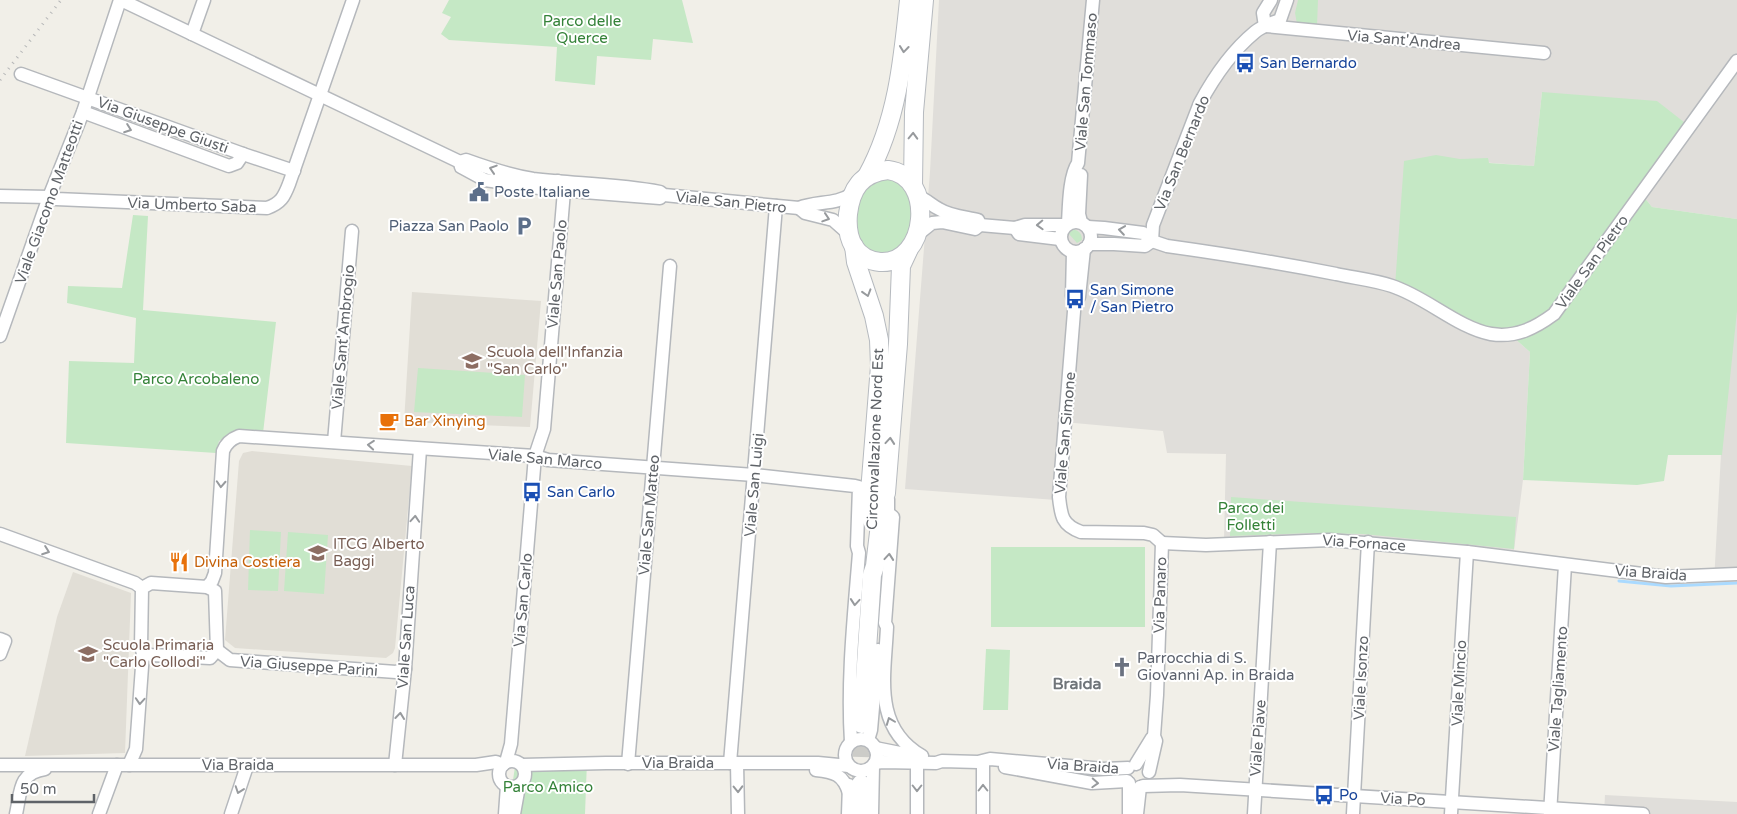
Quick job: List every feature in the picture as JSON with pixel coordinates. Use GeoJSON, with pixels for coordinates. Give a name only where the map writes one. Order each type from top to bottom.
{"type":"FeatureCollection","features":[{"type":"Feature","properties":{"kind":"main road"},"geometry":{"type":"LineString","coordinates":[[867,176],[887,130],[898,88],[903,62],[908,0]]}},
{"type":"Feature","properties":{"kind":"main road"},"geometry":{"type":"LineString","coordinates":[[915,190],[905,177],[894,171],[881,171],[867,176],[856,186],[852,194],[847,224],[852,240],[866,258],[876,262],[895,260],[908,251],[917,235],[920,207],[915,190],[914,112],[924,0]]}},
{"type":"Feature","properties":{"kind":"main road","name":"Circonvallazione Nord Est"},"geometry":{"type":"LineString","coordinates":[[852,240],[856,262],[874,316],[879,340],[880,366],[869,566],[872,575],[868,737]]}},
{"type":"Feature","properties":{"kind":"main road","name":"Circonvallazione Nord Est"},"geometry":{"type":"LineString","coordinates":[[872,491],[898,344],[901,266],[908,251]]}},
{"type":"Feature","properties":{"kind":"main road"},"geometry":{"type":"LineString","coordinates":[[854,788],[860,814]]}},
{"type":"Feature","properties":{"kind":"street","name":"Viale San Pietro"},"geometry":{"type":"LineString","coordinates":[[121,0],[460,162],[466,160],[511,175],[561,186],[659,199],[664,195]]}},
{"type":"Feature","properties":{"kind":"street","name":"Viale Giacomo Matteotti"},"geometry":{"type":"LineString","coordinates":[[1,328],[83,112],[121,0]]}},
{"type":"Feature","properties":{"kind":"street"},"geometry":{"type":"LineString","coordinates":[[192,34],[204,0]]}},
{"type":"Feature","properties":{"kind":"street","name":"Via Umberto Saba"},"geometry":{"type":"LineString","coordinates":[[0,196],[50,197],[56,199],[181,206],[267,208],[282,199],[294,171],[353,0]]}},
{"type":"Feature","properties":{"kind":"street","name":"Viale San Tommaso"},"geometry":{"type":"LineString","coordinates":[[1076,225],[1079,214],[1082,168],[1078,163],[1093,0]]}},
{"type":"Feature","properties":{"kind":"street"},"geometry":{"type":"LineString","coordinates":[[1265,26],[1263,13],[1271,0]]}},
{"type":"Feature","properties":{"kind":"street","name":"Via San Bernardo"},"geometry":{"type":"LineString","coordinates":[[1152,241],[1153,225],[1200,103],[1224,63],[1256,31],[1280,20],[1287,0]]}},
{"type":"Feature","properties":{"kind":"street","name":"Via Sant'Andrea"},"geometry":{"type":"LineString","coordinates":[[1265,26],[1544,53]]}},
{"type":"Feature","properties":{"kind":"street","name":"Viale San Pietro"},"geometry":{"type":"LineString","coordinates":[[917,235],[932,223],[950,223],[976,229],[980,226],[1015,228],[1025,225],[1076,225],[1144,234],[1152,241],[1167,246],[1276,262],[1391,286],[1417,296],[1476,331],[1493,335],[1518,334],[1537,326],[1554,314],[1736,64]]}},
{"type":"Feature","properties":{"kind":"street"},"geometry":{"type":"LineString","coordinates":[[21,74],[87,97]]}},
{"type":"Feature","properties":{"kind":"street","name":"Via Giuseppe Giusti"},"geometry":{"type":"LineString","coordinates":[[83,112],[229,166],[237,163],[243,154],[87,97]]}},
{"type":"Feature","properties":{"kind":"street"},"geometry":{"type":"LineString","coordinates":[[243,154],[294,171]]}},
{"type":"Feature","properties":{"kind":"street","name":"Viale San Pietro"},"geometry":{"type":"LineString","coordinates":[[561,186],[600,184],[643,188],[660,192],[664,195],[799,208]]}},
{"type":"Feature","properties":{"kind":"street","name":"Viale San Paolo"},"geometry":{"type":"LineString","coordinates":[[535,456],[544,429],[561,186]]}},
{"type":"Feature","properties":{"kind":"street","name":"Viale San Pietro"},"geometry":{"type":"LineString","coordinates":[[915,190],[937,208],[947,213],[978,220],[980,226]]}},
{"type":"Feature","properties":{"kind":"street"},"geometry":{"type":"LineString","coordinates":[[852,194],[844,199],[806,205],[799,208],[805,213],[833,220],[852,240]]}},
{"type":"Feature","properties":{"kind":"street","name":"Viale San Luigi"},"geometry":{"type":"LineString","coordinates":[[738,814],[734,763],[754,475],[776,206]]}},
{"type":"Feature","properties":{"kind":"street"},"geometry":{"type":"LineString","coordinates":[[1076,225],[1091,236],[1082,248],[1065,247],[1060,239],[1062,229],[1076,225]]}},
{"type":"Feature","properties":{"kind":"street","name":"Viale San Pietro"},"geometry":{"type":"LineString","coordinates":[[1015,228],[1019,234],[1060,239]]}},
{"type":"Feature","properties":{"kind":"street","name":"Viale Sant'Ambrogio"},"geometry":{"type":"LineString","coordinates":[[334,442],[352,232]]}},
{"type":"Feature","properties":{"kind":"street","name":"Viale San Pietro"},"geometry":{"type":"LineString","coordinates":[[1082,248],[1114,244],[1145,246],[1152,241]]}},
{"type":"Feature","properties":{"kind":"street","name":"Viale San Simone"},"geometry":{"type":"LineString","coordinates":[[1082,248],[1072,296],[1076,299],[1059,497],[1060,512],[1064,522],[1072,529],[1082,532],[1144,533],[1153,535],[1162,543]]}},
{"type":"Feature","properties":{"kind":"street","name":"Viale San Matteo"},"geometry":{"type":"LineString","coordinates":[[628,764],[670,266]]}},
{"type":"Feature","properties":{"kind":"street","name":"Viale San Marco"},"geometry":{"type":"LineString","coordinates":[[207,587],[215,573],[223,451],[226,444],[239,436],[535,456],[548,460],[754,475],[872,491]]}},
{"type":"Feature","properties":{"kind":"street","name":"Viale San Luca"},"geometry":{"type":"LineString","coordinates":[[395,765],[420,449]]}},
{"type":"Feature","properties":{"kind":"street","name":"Via San Carlo"},"geometry":{"type":"LineString","coordinates":[[513,773],[511,744],[535,456]]}},
{"type":"Feature","properties":{"kind":"street"},"geometry":{"type":"LineString","coordinates":[[848,814],[854,788],[850,767],[845,760],[848,748],[851,658],[859,553],[863,546],[867,499],[872,491],[888,498],[888,513],[893,517],[885,623],[888,627],[884,700],[893,728],[899,738],[919,759],[917,814]]}},
{"type":"Feature","properties":{"kind":"street"},"geometry":{"type":"LineString","coordinates":[[0,534],[135,583],[142,588]]}},
{"type":"Feature","properties":{"kind":"street","name":"Via Fornace"},"geometry":{"type":"LineString","coordinates":[[1162,543],[1206,545],[1330,540],[1368,542],[1467,552],[1565,565]]}},
{"type":"Feature","properties":{"kind":"street","name":"Viale Piave"},"geometry":{"type":"LineString","coordinates":[[1254,814],[1270,542]]}},
{"type":"Feature","properties":{"kind":"street","name":"Viale Isonzo"},"geometry":{"type":"LineString","coordinates":[[1353,814],[1368,542]]}},
{"type":"Feature","properties":{"kind":"street","name":"Via Panaro"},"geometry":{"type":"LineString","coordinates":[[1138,777],[1156,741],[1154,736],[1162,543]]}},
{"type":"Feature","properties":{"kind":"street","name":"Viale Mincio"},"geometry":{"type":"LineString","coordinates":[[1452,808],[1467,552]]}},
{"type":"Feature","properties":{"kind":"street","name":"Via Braida"},"geometry":{"type":"LineString","coordinates":[[1565,565],[1666,577],[1737,574]]}},
{"type":"Feature","properties":{"kind":"street","name":"Viale Tagliamento"},"geometry":{"type":"LineString","coordinates":[[1550,812],[1565,565]]}},
{"type":"Feature","properties":{"kind":"street"},"geometry":{"type":"LineString","coordinates":[[142,588],[151,583],[207,587],[215,590],[217,650],[210,658],[143,653]]}},
{"type":"Feature","properties":{"kind":"street"},"geometry":{"type":"LineString","coordinates":[[99,814],[123,765],[136,749],[143,653],[141,647],[142,588]]}},
{"type":"Feature","properties":{"kind":"street"},"geometry":{"type":"LineString","coordinates":[[872,814],[874,764],[877,755],[868,737],[871,730],[880,625],[885,623]]}},
{"type":"Feature","properties":{"kind":"street"},"geometry":{"type":"LineString","coordinates":[[0,639],[5,641],[0,654]]}},
{"type":"Feature","properties":{"kind":"street","name":"Via Giuseppe Parini"},"geometry":{"type":"LineString","coordinates":[[217,650],[230,660],[396,672],[404,669]]}},
{"type":"Feature","properties":{"kind":"street","name":"Via Braida"},"geometry":{"type":"LineString","coordinates":[[818,763],[848,748],[860,739],[868,737],[919,759]]}},
{"type":"Feature","properties":{"kind":"street","name":"Via Braida"},"geometry":{"type":"LineString","coordinates":[[0,765],[476,765],[496,762],[513,773],[555,764],[818,763],[842,764],[862,771],[874,764],[919,759],[936,758],[942,761],[980,762],[990,759],[1104,769],[1138,777],[1129,814]]}},
{"type":"Feature","properties":{"kind":"street"},"geometry":{"type":"LineString","coordinates":[[980,762],[983,814]]}},
{"type":"Feature","properties":{"kind":"street","name":"Via Braida"},"geometry":{"type":"LineString","coordinates":[[801,764],[808,770],[826,771],[839,776],[846,784],[854,788]]}},
{"type":"Feature","properties":{"kind":"street"},"geometry":{"type":"LineString","coordinates":[[16,814],[23,779],[29,774],[48,769],[54,765]]}},
{"type":"Feature","properties":{"kind":"street"},"geometry":{"type":"LineString","coordinates":[[231,814],[248,766]]}},
{"type":"Feature","properties":{"kind":"street"},"geometry":{"type":"LineString","coordinates":[[0,769],[12,771],[23,779]]}},
{"type":"Feature","properties":{"kind":"street"},"geometry":{"type":"LineString","coordinates":[[506,814],[513,773]]}},
{"type":"Feature","properties":{"kind":"street"},"geometry":{"type":"LineString","coordinates":[[513,773],[514,814]]}},
{"type":"Feature","properties":{"kind":"street"},"geometry":{"type":"LineString","coordinates":[[1138,777],[1138,814]]}},
{"type":"Feature","properties":{"kind":"street","name":"Via Po"},"geometry":{"type":"LineString","coordinates":[[1138,777],[1180,785],[1354,796],[1452,808],[1643,814]]}},
{"type":"Feature","properties":{"kind":"shaded area"},"geometry":{"type":"Polygon","coordinates":[[[939,0],[1737,0],[1737,219],[1652,207],[1640,192],[1542,92],[1534,166],[1480,162],[1513,337],[1530,352],[1523,480],[1514,550],[1335,535],[1224,539],[1226,454],[1167,453],[1163,431],[1063,422],[1056,500],[905,489],[930,172],[939,0]]]}},
{"type":"Feature","properties":{"kind":"shaded area"},"geometry":{"type":"Polygon","coordinates":[[[1737,285],[1737,580],[1714,582],[1721,454],[1737,285]]]}},
{"type":"Feature","properties":{"kind":"shaded area","name":"Scuola dell'Infanzia \"San Carlo\""},"geometry":{"type":"Polygon","coordinates":[[[412,292],[541,301],[530,427],[404,422],[412,292]]]}},
{"type":"Feature","properties":{"kind":"shaded area","name":"ITCG Alberto Baggi"},"geometry":{"type":"Polygon","coordinates":[[[252,451],[412,466],[395,648],[393,653],[386,658],[235,648],[225,640],[239,461],[243,453],[252,451]]]}},
{"type":"Feature","properties":{"kind":"shaded area","name":"Scuola Primaria \"Carlo Collodi\""},"geometry":{"type":"Polygon","coordinates":[[[73,572],[131,593],[125,753],[25,756],[57,617],[73,572]]]}},
{"type":"Feature","properties":{"kind":"shaded area"},"geometry":{"type":"Polygon","coordinates":[[[1605,795],[1737,802],[1737,814],[1604,814],[1605,795]]]}},
{"type":"Feature","properties":{"kind":"green space","name":"Parco delle Querce"},"geometry":{"type":"Polygon","coordinates":[[[449,0],[682,0],[693,43],[653,39],[651,60],[597,56],[595,85],[555,81],[557,47],[449,40],[441,34],[451,17],[442,13],[449,0]]]}},
{"type":"Feature","properties":{"kind":"green space"},"geometry":{"type":"Polygon","coordinates":[[[1298,0],[1318,0],[1317,26],[1297,24],[1295,13],[1298,0]]]}},
{"type":"Feature","properties":{"kind":"green space"},"geometry":{"type":"Polygon","coordinates":[[[1542,92],[1657,101],[1689,126],[1640,192],[1652,207],[1737,219],[1737,311],[1722,455],[1668,455],[1664,481],[1637,485],[1523,480],[1530,352],[1513,337],[1465,323],[1395,286],[1404,161],[1436,155],[1460,159],[1488,158],[1489,163],[1534,166],[1542,92]]]}},
{"type":"Feature","properties":{"kind":"green space"},"geometry":{"type":"Polygon","coordinates":[[[890,177],[904,183],[912,199],[913,231],[893,254],[881,256],[868,252],[857,240],[854,210],[865,184],[890,177]]]}},
{"type":"Feature","properties":{"kind":"green space","name":"Parco Arcobaleno"},"geometry":{"type":"Polygon","coordinates":[[[133,215],[148,216],[143,310],[276,322],[263,433],[237,431],[219,441],[216,453],[66,443],[69,361],[134,363],[136,318],[67,303],[68,286],[122,288],[133,215]]]}},
{"type":"Feature","properties":{"kind":"green space"},"geometry":{"type":"Polygon","coordinates":[[[1072,229],[1078,231],[1081,235],[1082,240],[1077,243],[1069,234],[1072,229]]]}},
{"type":"Feature","properties":{"kind":"green space"},"geometry":{"type":"Polygon","coordinates":[[[418,368],[525,375],[522,417],[414,412],[418,368]]]}},
{"type":"Feature","properties":{"kind":"green space","name":"Parco dei Folletti"},"geometry":{"type":"Polygon","coordinates":[[[1231,497],[1516,517],[1514,549],[1363,534],[1313,533],[1230,536],[1231,497]]]}},
{"type":"Feature","properties":{"kind":"green space"},"geometry":{"type":"Polygon","coordinates":[[[250,530],[281,532],[278,591],[248,590],[250,530]]]}},
{"type":"Feature","properties":{"kind":"green space"},"geometry":{"type":"Polygon","coordinates":[[[288,532],[328,535],[324,594],[284,591],[288,532]]]}},
{"type":"Feature","properties":{"kind":"green space"},"geometry":{"type":"Polygon","coordinates":[[[991,547],[1145,547],[1145,627],[991,627],[991,547]]]}},
{"type":"Feature","properties":{"kind":"green space"},"geometry":{"type":"Polygon","coordinates":[[[986,649],[1010,650],[1008,710],[983,710],[986,649]]]}},
{"type":"Feature","properties":{"kind":"green space","name":"Parco Amico"},"geometry":{"type":"Polygon","coordinates":[[[516,760],[587,761],[585,814],[508,814],[516,760]]]}},
{"type":"Feature","properties":{"kind":"waterway"},"geometry":{"type":"LineString","coordinates":[[1619,581],[1671,586],[1737,583]]}},
{"type":"Feature","properties":{"kind":"tunnel"},"geometry":{"type":"LineString","coordinates":[[861,784],[862,724]]}},
{"type":"Feature","properties":{"kind":"railway"},"geometry":{"type":"LineString","coordinates":[[0,80],[61,0]]}},
{"type":"Feature","properties":{"kind":"place","name":"San Bernardo"},"geometry":{"type":"Point","coordinates":[1245,63]}},
{"type":"Feature","properties":{"kind":"place","name":"Poste Italiane"},"geometry":{"type":"Point","coordinates":[479,192]}},
{"type":"Feature","properties":{"kind":"place","name":"Piazza San Paolo"},"geometry":{"type":"Point","coordinates":[524,226]}},
{"type":"Feature","properties":{"kind":"place","name":"San Simone / San Pietro"},"geometry":{"type":"Point","coordinates":[1075,299]}},
{"type":"Feature","properties":{"kind":"place","name":"Scuola dell'Infanzia \"San Carlo\""},"geometry":{"type":"Point","coordinates":[472,361]}},
{"type":"Feature","properties":{"kind":"place","name":"Bar Xinying"},"geometry":{"type":"Point","coordinates":[389,421]}},
{"type":"Feature","properties":{"kind":"place","name":"San Carlo"},"geometry":{"type":"Point","coordinates":[532,492]}},
{"type":"Feature","properties":{"kind":"place","name":"ITCG Alberto Baggi"},"geometry":{"type":"Point","coordinates":[318,553]}},
{"type":"Feature","properties":{"kind":"place","name":"Divina Costiera"},"geometry":{"type":"Point","coordinates":[179,562]}},
{"type":"Feature","properties":{"kind":"place","name":"Scuola Primaria \"Carlo Collodi\""},"geometry":{"type":"Point","coordinates":[88,654]}},
{"type":"Feature","properties":{"kind":"place","name":"Parrocchia di S. Giovanni Ap. in Braida"},"geometry":{"type":"Point","coordinates":[1122,667]}},
{"type":"Feature","properties":{"kind":"place","name":"Po"},"geometry":{"type":"Point","coordinates":[1324,795]}},
{"type":"Feature","properties":{"kind":"district","name":"Braida"},"geometry":{"type":"Point","coordinates":[1077,683]}}]}
